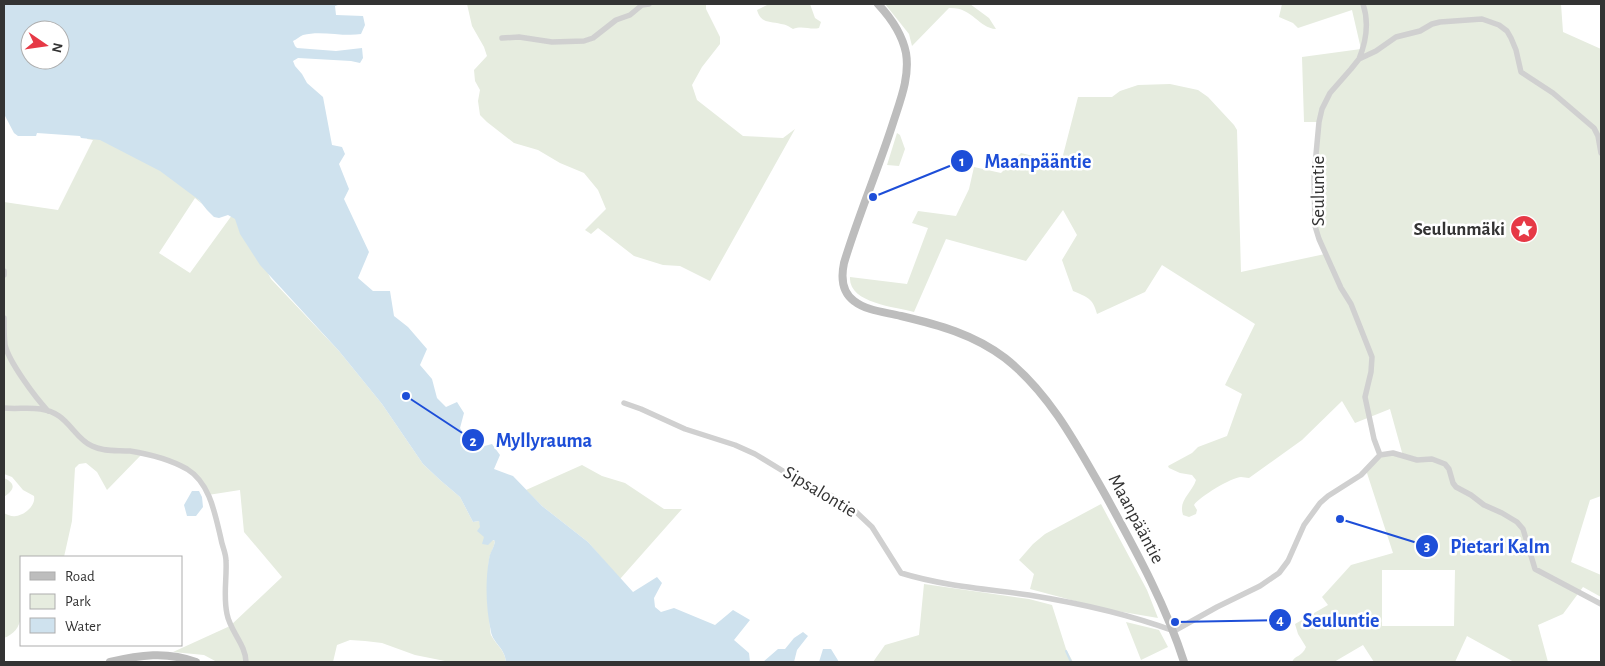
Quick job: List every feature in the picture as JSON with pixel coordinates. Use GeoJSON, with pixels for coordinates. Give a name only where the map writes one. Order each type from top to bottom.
{"type":"FeatureCollection","features":[{"type":"Feature","properties":{"kind":"street"},"geometry":{"type":"LineString","coordinates":[[502,38],[519,37],[552,42],[584,41],[593,38],[616,20],[630,15],[642,5],[649,4]]}},
{"type":"Feature","properties":{"kind":"street","name":"Maanpääntie"},"geometry":{"type":"LineString","coordinates":[[878,4],[899,33],[906,53],[907,72],[892,128],[844,263],[842,280],[847,292],[856,302],[869,309],[938,326],[976,339],[1006,360],[1022,375],[1065,427],[1085,458],[1123,526],[1163,606],[1174,631],[1184,662]]}},
{"type":"Feature","properties":{"kind":"street"},"geometry":{"type":"LineString","coordinates":[[1359,59],[1365,42],[1366,17],[1363,4]]}},
{"type":"Feature","properties":{"kind":"street","name":"Seuluntie"},"geometry":{"type":"LineString","coordinates":[[1380,455],[1365,397],[1371,372],[1372,357],[1351,304],[1341,288],[1315,226],[1314,176],[1322,109],[1330,93],[1359,59],[1376,51],[1396,37],[1420,31],[1432,24],[1469,19],[1490,22],[1499,25],[1511,38],[1521,72],[1553,93],[1594,128],[1598,136],[1601,153]]}},
{"type":"Feature","properties":{"kind":"street"},"geometry":{"type":"LineString","coordinates":[[4,318],[6,346],[10,356],[37,399],[48,410],[59,416],[82,441],[104,450],[142,453],[169,461],[198,476],[216,515],[226,559],[226,612],[230,626],[246,655],[246,662]]}},
{"type":"Feature","properties":{"kind":"street","name":"Sipsalontie"},"geometry":{"type":"LineString","coordinates":[[624,403],[685,429],[748,451],[801,482],[832,496],[854,510],[872,527],[901,572],[930,581],[1058,600],[1140,620],[1174,631]]}},
{"type":"Feature","properties":{"kind":"street"},"geometry":{"type":"LineString","coordinates":[[4,408],[48,410]]}},
{"type":"Feature","properties":{"kind":"street"},"geometry":{"type":"LineString","coordinates":[[1174,631],[1201,615],[1260,586],[1279,573],[1288,561],[1304,524],[1320,503],[1361,475],[1380,455],[1392,453],[1417,460],[1432,459],[1445,464],[1456,487],[1471,495],[1484,506],[1502,513],[1517,522],[1523,529],[1535,569],[1601,604]]}},
{"type":"Feature","properties":{"kind":"street"},"geometry":{"type":"LineString","coordinates":[[110,662],[141,655],[156,654],[186,658],[196,662]]}},
{"type":"Feature","properties":{"kind":"green space"},"geometry":{"type":"Polygon","coordinates":[[[467,4],[706,4],[706,9],[720,37],[720,44],[702,67],[692,85],[697,100],[743,136],[783,138],[795,129],[710,281],[680,266],[663,265],[634,256],[598,228],[591,234],[585,230],[606,209],[598,190],[584,173],[560,163],[538,150],[514,143],[480,115],[478,101],[480,90],[475,81],[474,70],[487,56],[472,26],[467,4]]]}},
{"type":"Feature","properties":{"kind":"green space"},"geometry":{"type":"Polygon","coordinates":[[[769,4],[810,4],[815,18],[821,22],[819,28],[800,27],[793,29],[784,24],[763,20],[757,10],[769,4]]]}},
{"type":"Feature","properties":{"kind":"green space"},"geometry":{"type":"Polygon","coordinates":[[[885,4],[970,4],[989,18],[996,29],[984,25],[964,11],[949,8],[912,46],[909,34],[885,4]]]}},
{"type":"Feature","properties":{"kind":"green space"},"geometry":{"type":"Polygon","coordinates":[[[1282,4],[1561,4],[1563,32],[1601,49],[1601,496],[1590,500],[1571,562],[1601,575],[1601,597],[1583,587],[1563,614],[1538,625],[1548,662],[1514,662],[1467,636],[1455,662],[1374,662],[1363,645],[1334,662],[1292,662],[1303,653],[1306,647],[1298,634],[1295,624],[1328,605],[1322,597],[1351,565],[1393,553],[1366,470],[1380,455],[1403,456],[1390,409],[1355,423],[1342,401],[1302,440],[1249,478],[1241,477],[1223,484],[1194,505],[1197,510],[1196,514],[1189,517],[1183,515],[1182,505],[1196,480],[1192,475],[1180,473],[1168,466],[1192,453],[1198,447],[1227,436],[1242,394],[1225,385],[1255,324],[1162,265],[1145,292],[1097,314],[1094,304],[1089,299],[1073,291],[1062,260],[1077,235],[1063,210],[1026,261],[946,239],[914,312],[885,306],[864,298],[856,293],[851,286],[850,277],[907,284],[928,228],[912,223],[918,211],[956,216],[969,189],[974,167],[1001,173],[1021,153],[1061,163],[1078,97],[1112,97],[1120,91],[1138,85],[1170,84],[1198,90],[1208,97],[1237,130],[1241,272],[1325,254],[1320,238],[1315,205],[1319,122],[1304,122],[1302,57],[1361,49],[1352,10],[1298,28],[1293,23],[1279,17],[1282,4]],[[1382,570],[1382,626],[1454,626],[1455,570],[1382,570]]]}},
{"type":"Feature","properties":{"kind":"green space"},"geometry":{"type":"Polygon","coordinates":[[[88,133],[150,138],[202,204],[195,198],[159,253],[190,273],[235,211],[271,279],[339,351],[382,404],[423,464],[460,497],[473,522],[479,521],[482,534],[495,541],[489,565],[490,630],[491,635],[504,654],[506,662],[445,661],[415,655],[382,643],[350,640],[337,645],[333,662],[217,662],[204,655],[173,652],[230,626],[282,577],[244,532],[240,490],[208,495],[197,476],[185,468],[143,453],[107,490],[97,472],[86,463],[79,464],[75,468],[72,521],[64,556],[20,556],[20,620],[11,635],[4,638],[4,513],[13,516],[23,514],[32,506],[34,496],[23,490],[12,477],[4,474],[4,202],[58,210],[93,140],[87,139],[88,133]]]}},
{"type":"Feature","properties":{"kind":"green space"},"geometry":{"type":"Polygon","coordinates":[[[897,133],[900,135],[905,149],[899,166],[887,165],[897,133]]]}},
{"type":"Feature","properties":{"kind":"green space"},"geometry":{"type":"Polygon","coordinates":[[[582,465],[602,476],[625,483],[664,509],[682,509],[620,579],[588,542],[542,506],[526,490],[582,465]]]}},
{"type":"Feature","properties":{"kind":"green space"},"geometry":{"type":"Polygon","coordinates":[[[4,478],[13,487],[4,497],[4,478]]]}},
{"type":"Feature","properties":{"kind":"green space"},"geometry":{"type":"Polygon","coordinates":[[[1101,504],[1147,590],[1158,618],[1105,609],[1030,589],[1034,574],[1019,560],[1045,534],[1101,504]]]}},
{"type":"Feature","properties":{"kind":"green space"},"geometry":{"type":"Polygon","coordinates":[[[924,584],[1029,599],[1052,605],[1066,649],[1073,662],[873,662],[885,645],[919,635],[924,584]]]}},
{"type":"Feature","properties":{"kind":"green space"},"geometry":{"type":"Polygon","coordinates":[[[1126,622],[1159,630],[1168,647],[1141,660],[1126,622]]]}},
{"type":"Feature","properties":{"kind":"water"},"geometry":{"type":"Polygon","coordinates":[[[4,4],[341,4],[335,6],[336,15],[363,16],[365,25],[361,34],[310,34],[293,41],[297,48],[336,51],[362,48],[363,58],[360,63],[298,58],[293,61],[307,83],[323,97],[332,145],[342,147],[345,154],[339,164],[349,189],[344,199],[369,252],[358,278],[373,291],[390,291],[394,316],[408,327],[427,349],[420,365],[432,379],[437,398],[446,407],[457,402],[464,413],[460,428],[473,449],[492,444],[500,455],[494,469],[513,476],[542,506],[588,542],[633,592],[657,577],[662,583],[654,598],[655,607],[661,612],[674,608],[715,625],[733,610],[750,620],[734,640],[749,653],[750,662],[506,662],[504,653],[492,636],[487,605],[488,568],[495,541],[493,540],[488,545],[482,544],[484,537],[477,531],[480,527],[479,521],[473,522],[460,497],[423,464],[382,404],[339,351],[260,265],[240,234],[235,219],[228,215],[219,218],[214,217],[199,200],[160,171],[100,140],[81,138],[80,136],[37,133],[36,136],[18,136],[14,133],[4,114],[4,4]]]}},
{"type":"Feature","properties":{"kind":"water"},"geometry":{"type":"Polygon","coordinates":[[[192,491],[199,491],[203,507],[196,516],[187,516],[184,505],[192,491]]]}},
{"type":"Feature","properties":{"kind":"water"},"geometry":{"type":"Polygon","coordinates":[[[803,632],[808,636],[797,650],[794,662],[763,662],[778,649],[785,649],[794,638],[803,632]]]}},
{"type":"Feature","properties":{"kind":"water"},"geometry":{"type":"Polygon","coordinates":[[[823,649],[831,649],[839,662],[819,662],[823,649]]]}},
{"type":"Feature","properties":{"kind":"waterway"},"geometry":{"type":"LineString","coordinates":[[1066,651],[1071,662]]}},
{"type":"Feature","properties":{"kind":"place","name":"Maanpääntie"},"geometry":{"type":"Point","coordinates":[873,197]}},
{"type":"Feature","properties":{"kind":"place","name":"Seulunmäki"},"geometry":{"type":"Point","coordinates":[1524,229]}},
{"type":"Feature","properties":{"kind":"place","name":"Myllyrauma"},"geometry":{"type":"Point","coordinates":[406,396]}},
{"type":"Feature","properties":{"kind":"place","name":"Pietari Kalm"},"geometry":{"type":"Point","coordinates":[1340,519]}},
{"type":"Feature","properties":{"kind":"place","name":"Seuluntie"},"geometry":{"type":"Point","coordinates":[1175,622]}}]}
